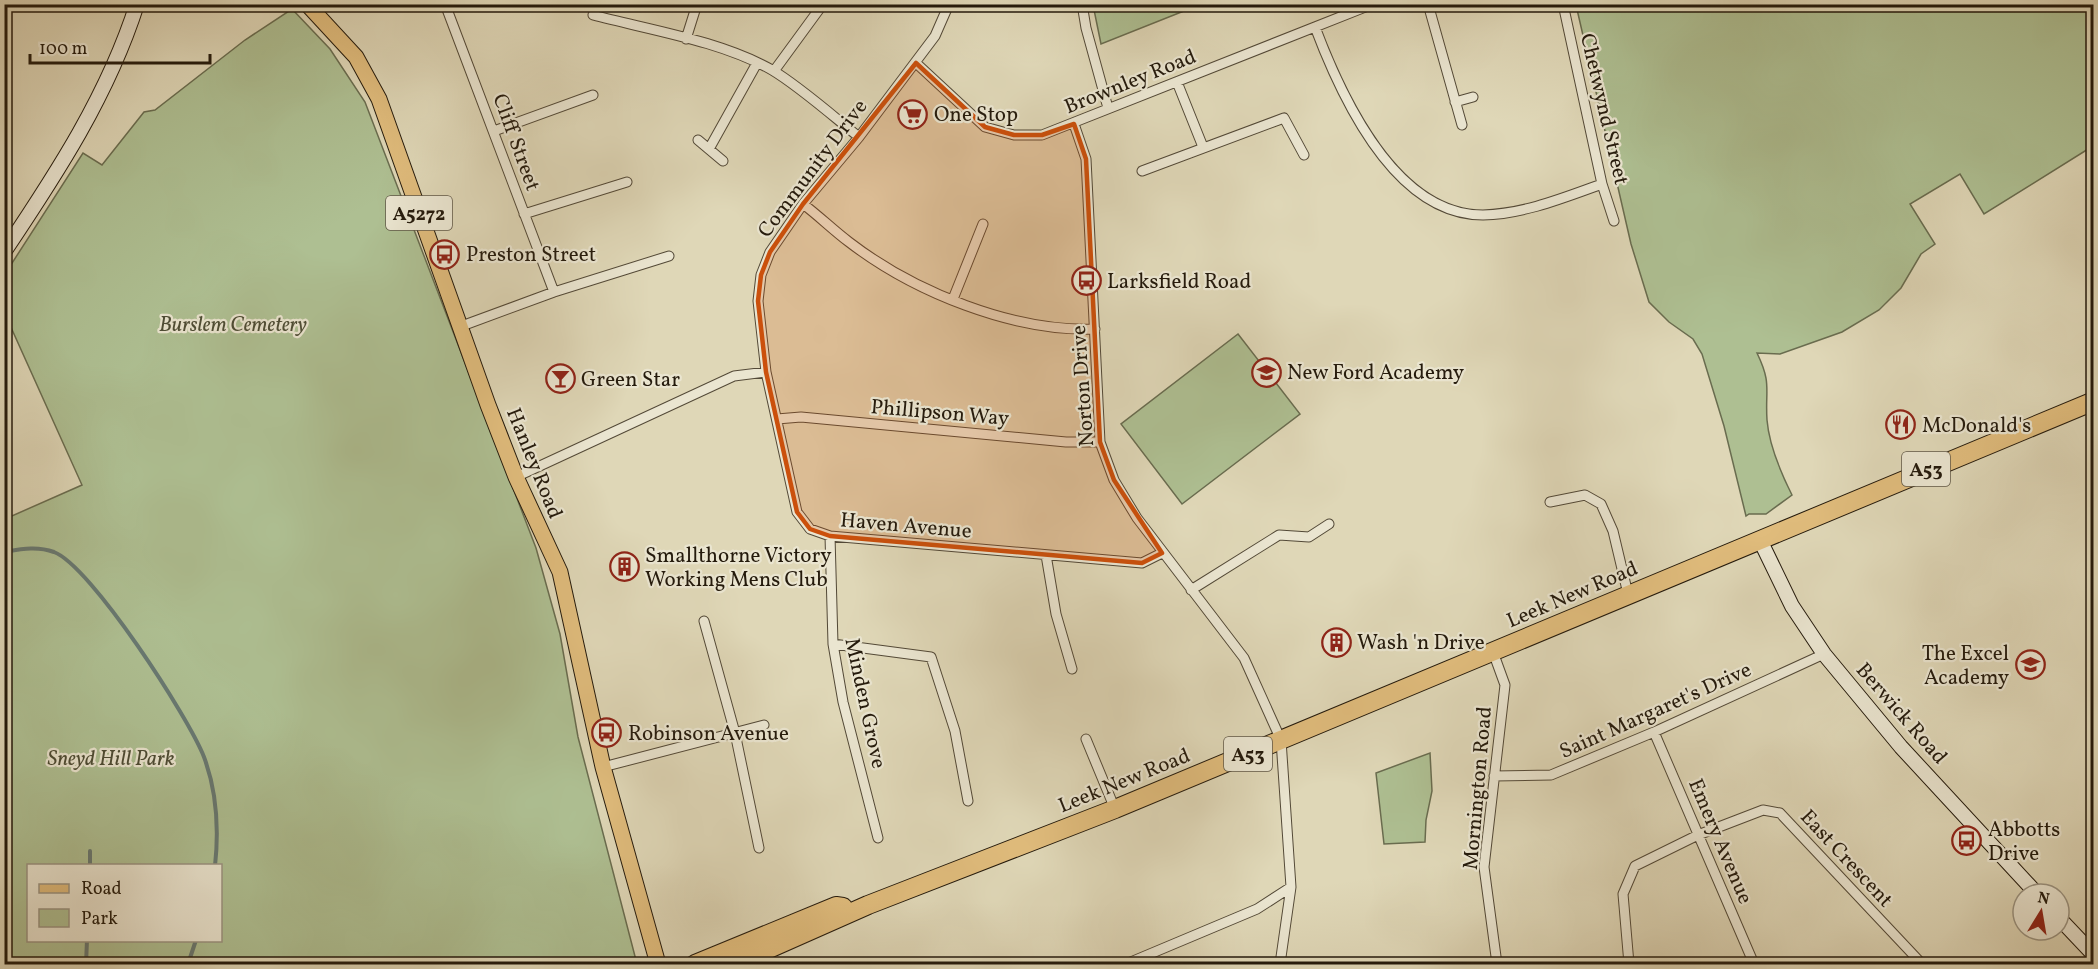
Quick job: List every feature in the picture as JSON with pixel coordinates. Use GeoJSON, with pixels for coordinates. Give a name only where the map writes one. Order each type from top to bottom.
{"type":"FeatureCollection","features":[{"type":"Feature","properties":{"kind":"highway","name":"Leek New Road"},"geometry":{"type":"LineString","coordinates":[[735,964],[856,911],[1115,809],[1628,594],[1761,542],[1983,445],[2094,401]]}},
{"type":"Feature","properties":{"kind":"highway"},"geometry":{"type":"LineString","coordinates":[[695,964],[836,906],[856,911]]}},
{"type":"Feature","properties":{"kind":"main road","name":"Hanley Road"},"geometry":{"type":"LineString","coordinates":[[307,4],[356,57],[379,99],[459,327],[516,477],[560,572],[603,767],[658,964]]}},
{"type":"Feature","properties":{"kind":"street"},"geometry":{"type":"LineString","coordinates":[[5,251],[58,173],[104,88],[137,4]]}},
{"type":"Feature","properties":{"kind":"street","name":"Cliff Street"},"geometry":{"type":"LineString","coordinates":[[445,4],[554,292]]}},
{"type":"Feature","properties":{"kind":"street"},"geometry":{"type":"LineString","coordinates":[[686,39],[697,4]]}},
{"type":"Feature","properties":{"kind":"street"},"geometry":{"type":"LineString","coordinates":[[774,71],[823,4]]}},
{"type":"Feature","properties":{"kind":"street","name":"Community Drive"},"geometry":{"type":"LineString","coordinates":[[766,372],[758,302],[761,275],[770,252],[803,204],[916,63],[935,36],[950,4]]}},
{"type":"Feature","properties":{"kind":"street"},"geometry":{"type":"LineString","coordinates":[[1082,4],[1086,28],[1108,108]]}},
{"type":"Feature","properties":{"kind":"street","name":"Brownley Road"},"geometry":{"type":"LineString","coordinates":[[916,63],[986,127],[1014,135],[1042,135],[1373,4]]}},
{"type":"Feature","properties":{"kind":"street"},"geometry":{"type":"LineString","coordinates":[[1428,4],[1462,125]]}},
{"type":"Feature","properties":{"kind":"street","name":"Chetwynd Street"},"geometry":{"type":"LineString","coordinates":[[1563,4],[1602,184],[1614,221]]}},
{"type":"Feature","properties":{"kind":"street"},"geometry":{"type":"LineString","coordinates":[[593,15],[686,39],[757,63],[774,71],[859,137]]}},
{"type":"Feature","properties":{"kind":"street"},"geometry":{"type":"LineString","coordinates":[[1315,27],[1335,80],[1369,138],[1410,186],[1431,201],[1468,214],[1517,212],[1602,184]]}},
{"type":"Feature","properties":{"kind":"street"},"geometry":{"type":"LineString","coordinates":[[709,149],[757,63]]}},
{"type":"Feature","properties":{"kind":"street"},"geometry":{"type":"LineString","coordinates":[[1177,82],[1203,147]]}},
{"type":"Feature","properties":{"kind":"street"},"geometry":{"type":"LineString","coordinates":[[494,131],[593,95]]}},
{"type":"Feature","properties":{"kind":"street"},"geometry":{"type":"LineString","coordinates":[[1455,102],[1473,97]]}},
{"type":"Feature","properties":{"kind":"street"},"geometry":{"type":"LineString","coordinates":[[1142,171],[1284,118],[1305,155]]}},
{"type":"Feature","properties":{"kind":"street","name":"Norton Drive"},"geometry":{"type":"LineString","coordinates":[[1074,124],[1086,159],[1100,442],[1114,480],[1162,553],[1244,658],[1281,740]]}},
{"type":"Feature","properties":{"kind":"street"},"geometry":{"type":"LineString","coordinates":[[698,140],[723,161]]}},
{"type":"Feature","properties":{"kind":"street"},"geometry":{"type":"LineString","coordinates":[[524,214],[627,182]]}},
{"type":"Feature","properties":{"kind":"street"},"geometry":{"type":"LineString","coordinates":[[803,204],[849,242],[885,266],[953,299],[997,316],[1065,330],[1095,329]]}},
{"type":"Feature","properties":{"kind":"street"},"geometry":{"type":"LineString","coordinates":[[953,299],[983,224]]}},
{"type":"Feature","properties":{"kind":"street"},"geometry":{"type":"LineString","coordinates":[[459,327],[554,292],[669,256]]}},
{"type":"Feature","properties":{"kind":"street"},"geometry":{"type":"LineString","coordinates":[[516,477],[734,375],[766,372]]}},
{"type":"Feature","properties":{"kind":"street","name":"Haven Avenue"},"geometry":{"type":"LineString","coordinates":[[766,372],[797,512],[810,529],[830,536],[1142,563],[1162,553]]}},
{"type":"Feature","properties":{"kind":"street","name":"Phillipson Way"},"geometry":{"type":"LineString","coordinates":[[777,419],[801,417],[1066,442],[1100,442]]}},
{"type":"Feature","properties":{"kind":"street"},"geometry":{"type":"LineString","coordinates":[[1550,502],[1585,495],[1601,504],[1613,531],[1628,594]]}},
{"type":"Feature","properties":{"kind":"street"},"geometry":{"type":"LineString","coordinates":[[1191,590],[1279,535],[1309,537],[1329,524]]}},
{"type":"Feature","properties":{"kind":"street","name":"Minden Grove"},"geometry":{"type":"LineString","coordinates":[[830,536],[833,645],[843,702],[878,838]]}},
{"type":"Feature","properties":{"kind":"street","name":"Berwick Road"},"geometry":{"type":"LineString","coordinates":[[1761,542],[1792,606],[1824,654],[1901,747],[2026,882]]}},
{"type":"Feature","properties":{"kind":"street"},"geometry":{"type":"LineString","coordinates":[[1046,555],[1056,614],[1072,669]]}},
{"type":"Feature","properties":{"kind":"street"},"geometry":{"type":"LineString","coordinates":[[704,621],[735,733],[759,848]]}},
{"type":"Feature","properties":{"kind":"street"},"geometry":{"type":"LineString","coordinates":[[833,645],[931,657],[955,731],[968,801]]}},
{"type":"Feature","properties":{"kind":"street","name":"Mornington Road"},"geometry":{"type":"LineString","coordinates":[[1493,652],[1505,685],[1484,867],[1497,964]]}},
{"type":"Feature","properties":{"kind":"street","name":"Saint Margaret's Drive"},"geometry":{"type":"LineString","coordinates":[[1494,777],[1551,775],[1654,732],[1824,654]]}},
{"type":"Feature","properties":{"kind":"street"},"geometry":{"type":"LineString","coordinates":[[603,767],[764,725]]}},
{"type":"Feature","properties":{"kind":"street","name":"Emery Avenue"},"geometry":{"type":"LineString","coordinates":[[1654,732],[1754,964]]}},
{"type":"Feature","properties":{"kind":"street"},"geometry":{"type":"LineString","coordinates":[[1086,739],[1115,809]]}},
{"type":"Feature","properties":{"kind":"street"},"geometry":{"type":"LineString","coordinates":[[1280,964],[1291,887],[1281,740]]}},
{"type":"Feature","properties":{"kind":"street","name":"East Crescent"},"geometry":{"type":"LineString","coordinates":[[1629,964],[1623,894],[1635,866],[1698,835],[1764,810],[1780,813],[1922,964]]}},
{"type":"Feature","properties":{"kind":"street"},"geometry":{"type":"LineString","coordinates":[[1126,964],[1257,909],[1291,887]]}},
{"type":"Feature","properties":{"kind":"street"},"geometry":{"type":"LineString","coordinates":[[2071,931],[2094,956]]}},
{"type":"Feature","properties":{"kind":"highlighted area"},"geometry":{"type":"Polygon","coordinates":[[[916,63],[985,127],[1014,135],[1042,135],[1074,124],[1086,159],[1100,442],[1114,480],[1162,553],[1142,563],[830,536],[810,529],[797,512],[766,372],[758,301],[761,275],[770,252],[803,204],[916,63]]]}},
{"type":"Feature","properties":{"kind":"green space"},"geometry":{"type":"Polygon","coordinates":[[[1093,4],[1199,5],[1101,44],[1093,4]]]}},
{"type":"Feature","properties":{"kind":"green space"},"geometry":{"type":"Polygon","coordinates":[[[1576,5],[2093,5],[2093,146],[1984,214],[1960,174],[1910,204],[1935,244],[1921,254],[1901,288],[1879,310],[1842,332],[1780,354],[1757,353],[1765,372],[1770,439],[1792,495],[1766,514],[1746,516],[1724,426],[1702,354],[1693,339],[1669,322],[1649,302],[1631,244],[1576,5]]]}},
{"type":"Feature","properties":{"kind":"green space","name":"Burslem Cemetery"},"geometry":{"type":"Polygon","coordinates":[[[292,9],[330,49],[365,102],[536,548],[560,634],[578,737],[637,964],[5,964],[5,519],[82,485],[5,314],[5,274],[83,153],[102,165],[144,112],[155,110],[245,40],[292,9]]]}},
{"type":"Feature","properties":{"kind":"green space"},"geometry":{"type":"Polygon","coordinates":[[[1238,334],[1300,414],[1182,504],[1121,424],[1238,334]]]}},
{"type":"Feature","properties":{"kind":"green space"},"geometry":{"type":"Polygon","coordinates":[[[1430,753],[1432,791],[1426,820],[1425,842],[1384,844],[1376,773],[1430,753]]]}},
{"type":"Feature","properties":{"kind":"waterway"},"geometry":{"type":"LineString","coordinates":[[4,552],[42,549],[54,552],[70,563],[91,584],[137,645],[179,710],[204,757],[212,784],[216,811],[215,864]]}},
{"type":"Feature","properties":{"kind":"waterway"},"geometry":{"type":"LineString","coordinates":[[90,851],[90,864]]}},
{"type":"Feature","properties":{"kind":"waterway"},"geometry":{"type":"LineString","coordinates":[[86,964],[87,942]]}},
{"type":"Feature","properties":{"kind":"waterway"},"geometry":{"type":"LineString","coordinates":[[188,964],[195,942]]}},
{"type":"Feature","properties":{"kind":"place","name":"One Stop"},"geometry":{"type":"Point","coordinates":[913,114]}},
{"type":"Feature","properties":{"kind":"place","name":"Preston Street"},"geometry":{"type":"Point","coordinates":[445,254]}},
{"type":"Feature","properties":{"kind":"place","name":"Larksfield Road"},"geometry":{"type":"Point","coordinates":[1086,281]}},
{"type":"Feature","properties":{"kind":"place","name":"New Ford Academy"},"geometry":{"type":"Point","coordinates":[1266,372]}},
{"type":"Feature","properties":{"kind":"place","name":"Green Star"},"geometry":{"type":"Point","coordinates":[560,379]}},
{"type":"Feature","properties":{"kind":"place","name":"McDonald's"},"geometry":{"type":"Point","coordinates":[1901,425]}},
{"type":"Feature","properties":{"kind":"place","name":"Smallthorne Victory Working Mens Club"},"geometry":{"type":"Point","coordinates":[624,567]}},
{"type":"Feature","properties":{"kind":"place","name":"Wash 'n Drive"},"geometry":{"type":"Point","coordinates":[1336,642]}},
{"type":"Feature","properties":{"kind":"place","name":"The Excel Academy"},"geometry":{"type":"Point","coordinates":[2030,665]}},
{"type":"Feature","properties":{"kind":"place","name":"Robinson Avenue"},"geometry":{"type":"Point","coordinates":[607,733]}},
{"type":"Feature","properties":{"kind":"place","name":"Abbotts Drive"},"geometry":{"type":"Point","coordinates":[1967,841]}},
{"type":"Feature","properties":{"kind":"park label","name":"Sneyd Hill Park"},"geometry":{"type":"Point","coordinates":[111,758]}}]}
